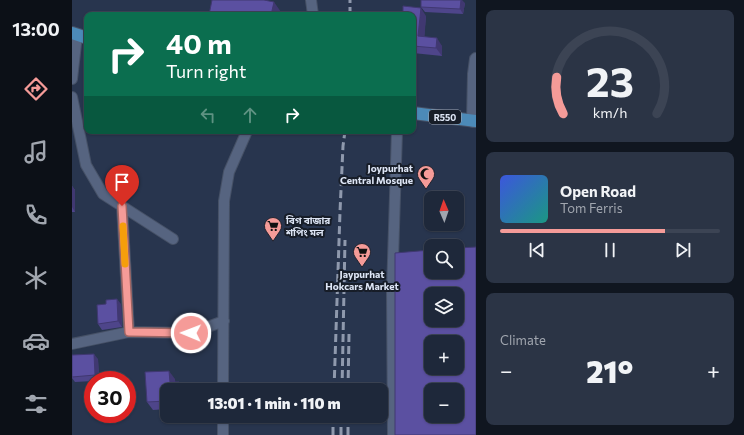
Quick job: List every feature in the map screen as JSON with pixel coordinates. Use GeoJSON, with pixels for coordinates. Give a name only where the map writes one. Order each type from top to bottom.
{"type":"FeatureCollection","features":[{"type":"Feature","properties":{"kind":"main road"},"geometry":{"type":"LineString","coordinates":[[475,121],[474,74],[476,60]]}},
{"type":"Feature","properties":{"kind":"main road","name":"R550"},"geometry":{"type":"LineString","coordinates":[[416,113],[475,121]]}},
{"type":"Feature","properties":{"kind":"street"},"geometry":{"type":"LineString","coordinates":[[311,0],[313,12]]}},
{"type":"Feature","properties":{"kind":"street"},"geometry":{"type":"LineString","coordinates":[[72,79],[79,35]]}},
{"type":"Feature","properties":{"kind":"street"},"geometry":{"type":"LineString","coordinates":[[72,97],[86,166],[103,194],[173,239]]}},
{"type":"Feature","properties":{"kind":"street"},"geometry":{"type":"LineString","coordinates":[[223,383],[224,201],[229,172],[246,134]]}},
{"type":"Feature","properties":{"kind":"street"},"geometry":{"type":"LineString","coordinates":[[392,435],[392,292],[397,134]]}},
{"type":"Feature","properties":{"kind":"street"},"geometry":{"type":"LineString","coordinates":[[122,206],[129,332]]}},
{"type":"Feature","properties":{"kind":"street"},"geometry":{"type":"LineString","coordinates":[[72,344],[129,332],[191,333],[224,321]]}},
{"type":"Feature","properties":{"kind":"street"},"geometry":{"type":"LineString","coordinates":[[223,423],[223,435]]}},
{"type":"Feature","properties":{"kind":"building"},"geometry":{"type":"Polygon","coordinates":[[[212,0],[264,0],[274,2],[272,12],[210,12],[212,0]]]}},
{"type":"Feature","properties":{"kind":"building"},"geometry":{"type":"Polygon","coordinates":[[[421,0],[461,0],[460,9],[421,7],[421,0]]]}},
{"type":"Feature","properties":{"kind":"building"},"geometry":{"type":"Polygon","coordinates":[[[403,6],[421,8],[418,36],[437,38],[436,48],[416,46],[416,12],[403,12],[403,6]]]}},
{"type":"Feature","properties":{"kind":"building"},"geometry":{"type":"Polygon","coordinates":[[[476,247],[476,435],[395,435],[395,253],[424,251],[424,279],[464,279],[464,248],[476,247]]]}},
{"type":"Feature","properties":{"kind":"building"},"geometry":{"type":"Polygon","coordinates":[[[117,299],[118,321],[98,324],[97,305],[106,304],[106,300],[117,299]]]}},
{"type":"Feature","properties":{"kind":"building"},"geometry":{"type":"Polygon","coordinates":[[[94,354],[95,371],[84,371],[84,376],[72,377],[72,355],[94,354]]]}},
{"type":"Feature","properties":{"kind":"building"},"geometry":{"type":"Polygon","coordinates":[[[169,371],[170,382],[179,383],[160,383],[160,401],[147,402],[145,372],[169,371]]]}},
{"type":"Feature","properties":{"kind":"railway"},"geometry":{"type":"LineString","coordinates":[[350,0],[350,12]]}},
{"type":"Feature","properties":{"kind":"railway"},"geometry":{"type":"LineString","coordinates":[[334,383],[340,212],[345,134]]}},
{"type":"Feature","properties":{"kind":"railway"},"geometry":{"type":"LineString","coordinates":[[342,383],[345,240]]}},
{"type":"Feature","properties":{"kind":"railway"},"geometry":{"type":"LineString","coordinates":[[348,383],[349,334]]}},
{"type":"Feature","properties":{"kind":"railway"},"geometry":{"type":"LineString","coordinates":[[333,423],[333,435]]}},
{"type":"Feature","properties":{"kind":"railway"},"geometry":{"type":"LineString","coordinates":[[341,423],[341,435]]}},
{"type":"Feature","properties":{"kind":"railway"},"geometry":{"type":"LineString","coordinates":[[348,423],[348,435]]}},
{"type":"Feature","properties":{"kind":"slow traffic"},"geometry":{"type":"LineString","coordinates":[[123,226],[125,264]]}},
{"type":"Feature","properties":{"kind":"place","name":"Joypurhat Central Mosque"},"geometry":{"type":"Point","coordinates":[426,189]}},
{"type":"Feature","properties":{"kind":"place","name":"বিগ বাজার শপিং মল"},"geometry":{"type":"Point","coordinates":[273,241]}},
{"type":"Feature","properties":{"kind":"place","name":"Jaypurhat Hokcars Market"},"geometry":{"type":"Point","coordinates":[362,267]}},
{"type":"Feature","properties":{"kind":"route"},"geometry":{"type":"LineString","coordinates":[[122,206],[129,332],[191,333]]}}]}
